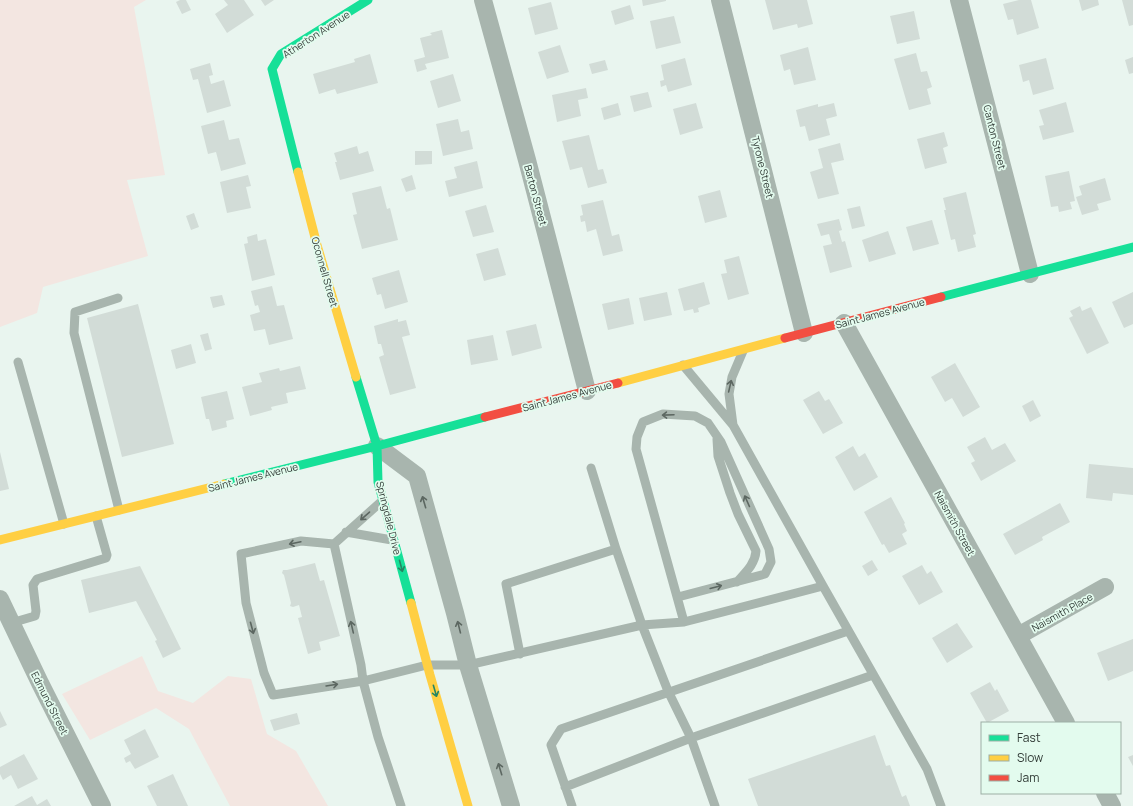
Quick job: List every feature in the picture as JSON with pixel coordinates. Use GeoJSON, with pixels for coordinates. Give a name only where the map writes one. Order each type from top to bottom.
{"type":"FeatureCollection","features":[{"type":"Feature","properties":{"kind":"main road","name":"Atherton Avenue"},"geometry":{"type":"LineString","coordinates":[[279,97],[272,70],[282,54],[368,0]]}},
{"type":"Feature","properties":{"kind":"main road","name":"Oconnell Street"},"geometry":{"type":"LineString","coordinates":[[279,97],[317,245],[377,446]]}},
{"type":"Feature","properties":{"kind":"main road","name":"Saint James Avenue"},"geometry":{"type":"LineString","coordinates":[[0,540],[377,446],[1133,247]]}},
{"type":"Feature","properties":{"kind":"main road","name":"Springdale Drive"},"geometry":{"type":"LineString","coordinates":[[377,446],[378,482],[427,665],[468,806]]}},
{"type":"Feature","properties":{"kind":"street","name":"Barton Street"},"geometry":{"type":"LineString","coordinates":[[483,0],[527,160],[587,391]]}},
{"type":"Feature","properties":{"kind":"street","name":"Tyrone Street"},"geometry":{"type":"LineString","coordinates":[[720,0],[804,333]]}},
{"type":"Feature","properties":{"kind":"street","name":"Canton Street"},"geometry":{"type":"LineString","coordinates":[[959,0],[1030,274]]}},
{"type":"Feature","properties":{"kind":"street","name":"Naismith Street"},"geometry":{"type":"LineString","coordinates":[[844,323],[1065,722]]}},
{"type":"Feature","properties":{"kind":"street"},"geometry":{"type":"LineString","coordinates":[[377,446],[417,476],[468,665],[511,806]]}},
{"type":"Feature","properties":{"kind":"street","name":"Naismith Place"},"geometry":{"type":"LineString","coordinates":[[1018,636],[1105,587]]}},
{"type":"Feature","properties":{"kind":"street","name":"Edmund Street"},"geometry":{"type":"LineString","coordinates":[[0,599],[40,683],[102,806]]}},
{"type":"Feature","properties":{"kind":"street"},"geometry":{"type":"LineString","coordinates":[[1106,794],[1112,806]]}},
{"type":"Feature","properties":{"kind":"lane"},"geometry":{"type":"LineString","coordinates":[[118,298],[74,312],[74,333],[119,510]]}},
{"type":"Feature","properties":{"kind":"lane"},"geometry":{"type":"LineString","coordinates":[[733,425],[729,394],[732,377],[744,349]]}},
{"type":"Feature","properties":{"kind":"lane"},"geometry":{"type":"LineString","coordinates":[[18,362],[64,524]]}},
{"type":"Feature","properties":{"kind":"lane"},"geometry":{"type":"LineString","coordinates":[[683,365],[733,425],[927,769],[941,806]]}},
{"type":"Feature","properties":{"kind":"lane"},"geometry":{"type":"LineString","coordinates":[[678,597],[764,574],[771,562],[769,549],[721,442],[708,423],[695,416],[663,414],[643,422],[636,437],[636,449],[684,622]]}},
{"type":"Feature","properties":{"kind":"lane"},"geometry":{"type":"LineString","coordinates":[[717,437],[718,456],[730,493],[738,514],[756,550],[756,557],[751,567],[737,582]]}},
{"type":"Feature","properties":{"kind":"lane"},"geometry":{"type":"LineString","coordinates":[[591,468],[616,550],[642,626],[668,692],[692,738],[715,806]]}},
{"type":"Feature","properties":{"kind":"lane"},"geometry":{"type":"LineString","coordinates":[[334,544],[383,500]]}},
{"type":"Feature","properties":{"kind":"lane"},"geometry":{"type":"LineString","coordinates":[[11,623],[35,616],[36,611],[33,585],[37,579],[106,558],[107,555],[96,516]]}},
{"type":"Feature","properties":{"kind":"lane"},"geometry":{"type":"LineString","coordinates":[[346,532],[394,540]]}},
{"type":"Feature","properties":{"kind":"lane"},"geometry":{"type":"LineString","coordinates":[[334,544],[301,541],[241,554],[246,603],[264,673],[273,695],[363,681],[427,665],[468,665],[642,626],[684,622],[823,586]]}},
{"type":"Feature","properties":{"kind":"lane"},"geometry":{"type":"LineString","coordinates":[[334,544],[361,665],[363,681],[378,737],[401,806]]}},
{"type":"Feature","properties":{"kind":"lane"},"geometry":{"type":"LineString","coordinates":[[520,654],[506,584],[616,550]]}},
{"type":"Feature","properties":{"kind":"lane"},"geometry":{"type":"LineString","coordinates":[[572,806],[551,745],[561,728],[848,631]]}},
{"type":"Feature","properties":{"kind":"lane"},"geometry":{"type":"LineString","coordinates":[[566,787],[692,738],[873,675]]}},
{"type":"Feature","properties":{"kind":"shaded area"},"geometry":{"type":"Polygon","coordinates":[[[0,0],[146,0],[134,7],[165,175],[127,180],[148,256],[43,287],[37,313],[0,327],[0,0]]]}},
{"type":"Feature","properties":{"kind":"shaded area"},"geometry":{"type":"Polygon","coordinates":[[[142,656],[158,691],[193,703],[228,676],[251,679],[267,734],[296,751],[328,806],[230,806],[189,729],[156,708],[90,740],[62,694],[142,656]]]}},
{"type":"Feature","properties":{"kind":"building"},"geometry":{"type":"Polygon","coordinates":[[[186,0],[191,10],[182,14],[176,2],[186,0]]]}},
{"type":"Feature","properties":{"kind":"building"},"geometry":{"type":"Polygon","coordinates":[[[224,0],[244,0],[254,15],[227,33],[215,14],[228,5],[224,0]]]}},
{"type":"Feature","properties":{"kind":"building"},"geometry":{"type":"Polygon","coordinates":[[[261,0],[274,0],[265,6],[261,0]]]}},
{"type":"Feature","properties":{"kind":"building"},"geometry":{"type":"Polygon","coordinates":[[[642,0],[666,0],[666,1],[643,6],[642,0]]]}},
{"type":"Feature","properties":{"kind":"building"},"geometry":{"type":"Polygon","coordinates":[[[765,0],[807,0],[813,24],[798,28],[797,24],[773,30],[765,0]]]}},
{"type":"Feature","properties":{"kind":"building"},"geometry":{"type":"Polygon","coordinates":[[[1019,0],[1031,0],[1039,28],[1017,35],[1013,19],[1008,20],[1003,4],[1019,0]]]}},
{"type":"Feature","properties":{"kind":"building"},"geometry":{"type":"Polygon","coordinates":[[[1079,0],[1098,0],[1099,5],[1082,11],[1079,0]]]}},
{"type":"Feature","properties":{"kind":"building"},"geometry":{"type":"Polygon","coordinates":[[[1122,0],[1133,0],[1133,25],[1129,26],[1122,0]]]}},
{"type":"Feature","properties":{"kind":"building"},"geometry":{"type":"Polygon","coordinates":[[[551,2],[558,29],[535,35],[528,8],[551,2]]]}},
{"type":"Feature","properties":{"kind":"building"},"geometry":{"type":"Polygon","coordinates":[[[630,5],[634,19],[615,25],[611,11],[630,5]]]}},
{"type":"Feature","properties":{"kind":"building"},"geometry":{"type":"Polygon","coordinates":[[[914,11],[920,39],[897,44],[890,16],[914,11]]]}},
{"type":"Feature","properties":{"kind":"building"},"geometry":{"type":"Polygon","coordinates":[[[674,16],[681,43],[656,49],[650,21],[674,16]]]}},
{"type":"Feature","properties":{"kind":"building"},"geometry":{"type":"Polygon","coordinates":[[[442,30],[449,58],[425,64],[427,69],[417,72],[414,60],[425,57],[420,38],[432,35],[430,33],[442,30]]]}},
{"type":"Feature","properties":{"kind":"building"},"geometry":{"type":"Polygon","coordinates":[[[560,45],[569,72],[547,79],[538,52],[560,45]]]}},
{"type":"Feature","properties":{"kind":"building"},"geometry":{"type":"Polygon","coordinates":[[[808,47],[816,80],[794,85],[790,69],[784,71],[780,55],[808,47]]]}},
{"type":"Feature","properties":{"kind":"building"},"geometry":{"type":"Polygon","coordinates":[[[916,53],[921,72],[927,71],[932,87],[927,89],[931,104],[909,110],[894,59],[916,53]]]}},
{"type":"Feature","properties":{"kind":"building"},"geometry":{"type":"Polygon","coordinates":[[[370,54],[378,83],[337,94],[335,89],[319,94],[313,74],[355,62],[354,59],[370,54]]]}},
{"type":"Feature","properties":{"kind":"building"},"geometry":{"type":"Polygon","coordinates":[[[1133,57],[1133,73],[1129,74],[1125,60],[1133,57]]]}},
{"type":"Feature","properties":{"kind":"building"},"geometry":{"type":"Polygon","coordinates":[[[685,58],[692,85],[668,92],[666,85],[661,87],[660,81],[664,80],[661,65],[685,58]]]}},
{"type":"Feature","properties":{"kind":"building"},"geometry":{"type":"Polygon","coordinates":[[[1046,58],[1054,89],[1033,95],[1029,80],[1023,82],[1019,65],[1046,58]]]}},
{"type":"Feature","properties":{"kind":"building"},"geometry":{"type":"Polygon","coordinates":[[[605,60],[608,70],[592,74],[589,64],[605,60]]]}},
{"type":"Feature","properties":{"kind":"building"},"geometry":{"type":"Polygon","coordinates":[[[210,63],[213,75],[209,76],[211,84],[224,80],[231,106],[207,113],[198,79],[193,80],[190,69],[210,63]]]}},
{"type":"Feature","properties":{"kind":"building"},"geometry":{"type":"Polygon","coordinates":[[[453,74],[461,101],[438,108],[430,81],[453,74]]]}},
{"type":"Feature","properties":{"kind":"building"},"geometry":{"type":"Polygon","coordinates":[[[586,88],[588,98],[578,100],[581,116],[557,122],[552,95],[586,88]]]}},
{"type":"Feature","properties":{"kind":"building"},"geometry":{"type":"Polygon","coordinates":[[[648,92],[652,107],[634,112],[630,96],[648,92]]]}},
{"type":"Feature","properties":{"kind":"building"},"geometry":{"type":"Polygon","coordinates":[[[1066,102],[1074,132],[1043,140],[1039,126],[1044,125],[1039,110],[1066,102]]]}},
{"type":"Feature","properties":{"kind":"building"},"geometry":{"type":"Polygon","coordinates":[[[618,103],[621,115],[604,120],[601,108],[618,103]]]}},
{"type":"Feature","properties":{"kind":"building"},"geometry":{"type":"Polygon","coordinates":[[[696,103],[703,128],[680,135],[673,109],[696,103]]]}},
{"type":"Feature","properties":{"kind":"building"},"geometry":{"type":"Polygon","coordinates":[[[834,103],[837,116],[826,119],[830,135],[809,141],[805,126],[800,127],[796,110],[818,104],[818,107],[834,103]]]}},
{"type":"Feature","properties":{"kind":"building"},"geometry":{"type":"Polygon","coordinates":[[[458,119],[461,132],[469,130],[473,149],[443,156],[436,124],[458,119]]]}},
{"type":"Feature","properties":{"kind":"building"},"geometry":{"type":"Polygon","coordinates":[[[224,120],[229,140],[239,138],[246,164],[221,171],[216,152],[208,154],[201,126],[224,120]]]}},
{"type":"Feature","properties":{"kind":"building"},"geometry":{"type":"Polygon","coordinates":[[[944,132],[948,146],[943,148],[947,163],[925,169],[917,139],[944,132]]]}},
{"type":"Feature","properties":{"kind":"building"},"geometry":{"type":"Polygon","coordinates":[[[589,135],[598,170],[603,169],[607,183],[588,188],[582,167],[570,170],[562,141],[589,135]]]}},
{"type":"Feature","properties":{"kind":"building"},"geometry":{"type":"Polygon","coordinates":[[[840,143],[844,160],[831,163],[839,194],[818,199],[810,172],[823,168],[818,149],[840,143]]]}},
{"type":"Feature","properties":{"kind":"building"},"geometry":{"type":"Polygon","coordinates":[[[357,146],[359,154],[368,151],[374,171],[340,180],[334,153],[357,146]]]}},
{"type":"Feature","properties":{"kind":"building"},"geometry":{"type":"Polygon","coordinates":[[[415,151],[432,151],[432,164],[415,165],[415,151]]]}},
{"type":"Feature","properties":{"kind":"building"},"geometry":{"type":"Polygon","coordinates":[[[477,161],[483,188],[449,197],[445,181],[457,178],[454,167],[477,161]]]}},
{"type":"Feature","properties":{"kind":"building"},"geometry":{"type":"Polygon","coordinates":[[[1069,171],[1075,201],[1070,202],[1072,209],[1059,212],[1058,206],[1051,207],[1045,176],[1069,171]]]}},
{"type":"Feature","properties":{"kind":"building"},"geometry":{"type":"Polygon","coordinates":[[[248,175],[251,186],[246,187],[251,208],[227,213],[220,182],[248,175]]]}},
{"type":"Feature","properties":{"kind":"building"},"geometry":{"type":"Polygon","coordinates":[[[412,175],[416,189],[406,192],[401,179],[412,175]]]}},
{"type":"Feature","properties":{"kind":"building"},"geometry":{"type":"Polygon","coordinates":[[[1105,178],[1111,200],[1097,204],[1099,210],[1082,215],[1076,197],[1082,195],[1079,186],[1105,178]]]}},
{"type":"Feature","properties":{"kind":"building"},"geometry":{"type":"Polygon","coordinates":[[[381,186],[387,209],[390,208],[398,240],[362,249],[353,215],[357,214],[352,193],[381,186]]]}},
{"type":"Feature","properties":{"kind":"building"},"geometry":{"type":"Polygon","coordinates":[[[720,190],[727,217],[705,223],[698,196],[720,190]]]}},
{"type":"Feature","properties":{"kind":"building"},"geometry":{"type":"Polygon","coordinates":[[[966,192],[976,234],[973,235],[976,247],[958,252],[955,239],[951,240],[944,210],[946,210],[943,198],[966,192]]]}},
{"type":"Feature","properties":{"kind":"building"},"geometry":{"type":"Polygon","coordinates":[[[603,200],[612,236],[619,234],[623,251],[603,256],[596,229],[587,232],[585,221],[581,222],[580,216],[583,215],[581,205],[603,200]]]}},
{"type":"Feature","properties":{"kind":"building"},"geometry":{"type":"Polygon","coordinates":[[[486,205],[494,232],[473,237],[465,211],[486,205]]]}},
{"type":"Feature","properties":{"kind":"building"},"geometry":{"type":"Polygon","coordinates":[[[860,206],[865,226],[852,229],[847,209],[860,206]]]}},
{"type":"Feature","properties":{"kind":"building"},"geometry":{"type":"Polygon","coordinates":[[[194,213],[199,227],[191,230],[186,216],[194,213]]]}},
{"type":"Feature","properties":{"kind":"building"},"geometry":{"type":"Polygon","coordinates":[[[839,219],[842,230],[839,231],[842,242],[845,241],[852,267],[830,273],[823,246],[832,244],[829,234],[821,236],[817,224],[839,219]]]}},
{"type":"Feature","properties":{"kind":"building"},"geometry":{"type":"Polygon","coordinates":[[[932,220],[939,244],[913,251],[906,227],[932,220]]]}},
{"type":"Feature","properties":{"kind":"building"},"geometry":{"type":"Polygon","coordinates":[[[888,231],[896,254],[869,262],[862,240],[888,231]]]}},
{"type":"Feature","properties":{"kind":"building"},"geometry":{"type":"Polygon","coordinates":[[[257,234],[258,241],[266,239],[275,275],[252,281],[244,244],[248,243],[247,237],[257,234]]]}},
{"type":"Feature","properties":{"kind":"building"},"geometry":{"type":"Polygon","coordinates":[[[498,248],[506,275],[484,281],[476,254],[498,248]]]}},
{"type":"Feature","properties":{"kind":"building"},"geometry":{"type":"Polygon","coordinates":[[[739,256],[749,294],[728,300],[721,274],[727,273],[724,260],[739,256]]]}},
{"type":"Feature","properties":{"kind":"building"},"geometry":{"type":"Polygon","coordinates":[[[399,270],[408,302],[385,309],[381,294],[377,295],[372,278],[399,270]]]}},
{"type":"Feature","properties":{"kind":"building"},"geometry":{"type":"Polygon","coordinates":[[[704,282],[710,304],[698,308],[699,312],[694,313],[693,309],[684,311],[678,289],[704,282]]]}},
{"type":"Feature","properties":{"kind":"building"},"geometry":{"type":"Polygon","coordinates":[[[272,286],[277,306],[284,305],[293,339],[269,345],[265,329],[254,331],[250,315],[260,312],[258,305],[255,306],[251,291],[272,286]]]}},
{"type":"Feature","properties":{"kind":"building"},"geometry":{"type":"Polygon","coordinates":[[[667,292],[672,315],[644,321],[639,298],[667,292]]]}},
{"type":"Feature","properties":{"kind":"building"},"geometry":{"type":"Polygon","coordinates":[[[1133,292],[1133,324],[1124,328],[1112,302],[1133,292]]]}},
{"type":"Feature","properties":{"kind":"building"},"geometry":{"type":"Polygon","coordinates":[[[222,295],[225,305],[213,308],[210,297],[222,295]]]}},
{"type":"Feature","properties":{"kind":"building"},"geometry":{"type":"Polygon","coordinates":[[[629,298],[634,324],[608,330],[602,304],[629,298]]]}},
{"type":"Feature","properties":{"kind":"building"},"geometry":{"type":"Polygon","coordinates":[[[138,304],[174,444],[122,457],[87,318],[138,304]]]}},
{"type":"Feature","properties":{"kind":"building"},"geometry":{"type":"Polygon","coordinates":[[[1080,306],[1082,311],[1091,307],[1109,343],[1087,354],[1069,318],[1073,316],[1070,311],[1080,306]]]}},
{"type":"Feature","properties":{"kind":"building"},"geometry":{"type":"Polygon","coordinates":[[[398,319],[398,322],[406,320],[410,335],[402,337],[416,388],[390,395],[379,357],[384,355],[381,344],[378,344],[374,326],[398,319]]]}},
{"type":"Feature","properties":{"kind":"building"},"geometry":{"type":"Polygon","coordinates":[[[536,324],[542,348],[512,356],[506,331],[536,324]]]}},
{"type":"Feature","properties":{"kind":"building"},"geometry":{"type":"Polygon","coordinates":[[[208,333],[212,349],[205,351],[200,335],[208,333]]]}},
{"type":"Feature","properties":{"kind":"building"},"geometry":{"type":"Polygon","coordinates":[[[493,335],[498,360],[471,365],[467,340],[493,335]]]}},
{"type":"Feature","properties":{"kind":"building"},"geometry":{"type":"Polygon","coordinates":[[[191,344],[196,363],[176,369],[171,350],[191,344]]]}},
{"type":"Feature","properties":{"kind":"building"},"geometry":{"type":"Polygon","coordinates":[[[955,363],[980,407],[963,417],[952,398],[945,402],[931,377],[955,363]]]}},
{"type":"Feature","properties":{"kind":"building"},"geometry":{"type":"Polygon","coordinates":[[[300,366],[306,389],[286,393],[288,403],[271,407],[272,410],[250,416],[242,387],[262,382],[259,373],[279,368],[280,371],[300,366]]]}},
{"type":"Feature","properties":{"kind":"building"},"geometry":{"type":"Polygon","coordinates":[[[227,391],[234,419],[226,421],[227,427],[212,431],[209,419],[206,419],[201,397],[227,391]]]}},
{"type":"Feature","properties":{"kind":"building"},"geometry":{"type":"Polygon","coordinates":[[[819,391],[825,401],[829,399],[843,423],[823,434],[803,400],[819,391]]]}},
{"type":"Feature","properties":{"kind":"building"},"geometry":{"type":"Polygon","coordinates":[[[1033,400],[1041,416],[1030,422],[1022,406],[1033,400]]]}},
{"type":"Feature","properties":{"kind":"building"},"geometry":{"type":"Polygon","coordinates":[[[985,437],[992,450],[1005,443],[1016,461],[981,481],[971,463],[975,461],[967,447],[985,437]]]}},
{"type":"Feature","properties":{"kind":"building"},"geometry":{"type":"Polygon","coordinates":[[[853,446],[859,457],[865,453],[878,477],[854,491],[835,457],[853,446]]]}},
{"type":"Feature","properties":{"kind":"building"},"geometry":{"type":"Polygon","coordinates":[[[0,452],[9,489],[0,491],[0,452]]]}},
{"type":"Feature","properties":{"kind":"building"},"geometry":{"type":"Polygon","coordinates":[[[1089,464],[1133,468],[1133,495],[1113,493],[1112,501],[1086,498],[1089,464]]]}},
{"type":"Feature","properties":{"kind":"building"},"geometry":{"type":"Polygon","coordinates":[[[891,497],[905,523],[904,524],[907,531],[902,534],[907,544],[889,553],[884,544],[882,545],[864,512],[891,497]]]}},
{"type":"Feature","properties":{"kind":"building"},"geometry":{"type":"Polygon","coordinates":[[[1060,503],[1070,522],[1042,537],[1043,540],[1015,555],[1003,534],[1060,503]]]}},
{"type":"Feature","properties":{"kind":"building"},"geometry":{"type":"Polygon","coordinates":[[[872,560],[878,570],[868,576],[862,566],[872,560]]]}},
{"type":"Feature","properties":{"kind":"building"},"geometry":{"type":"Polygon","coordinates":[[[315,563],[320,581],[324,580],[340,636],[319,642],[321,650],[308,654],[298,618],[302,617],[299,605],[293,607],[290,606],[291,603],[284,575],[282,573],[283,570],[315,563]]]}},
{"type":"Feature","properties":{"kind":"building"},"geometry":{"type":"Polygon","coordinates":[[[922,565],[927,574],[931,571],[943,592],[919,605],[902,576],[922,565]]]}},
{"type":"Feature","properties":{"kind":"building"},"geometry":{"type":"Polygon","coordinates":[[[140,566],[181,649],[163,658],[155,641],[157,640],[136,601],[89,613],[81,580],[140,566]]]}},
{"type":"Feature","properties":{"kind":"building"},"geometry":{"type":"Polygon","coordinates":[[[957,623],[973,647],[947,663],[932,638],[957,623]]]}},
{"type":"Feature","properties":{"kind":"building"},"geometry":{"type":"Polygon","coordinates":[[[1133,639],[1133,671],[1108,681],[1097,653],[1133,639]]]}},
{"type":"Feature","properties":{"kind":"building"},"geometry":{"type":"Polygon","coordinates":[[[990,682],[995,691],[997,689],[1009,711],[986,722],[970,693],[990,682]]]}},
{"type":"Feature","properties":{"kind":"building"},"geometry":{"type":"Polygon","coordinates":[[[0,711],[7,725],[0,728],[0,711]]]}},
{"type":"Feature","properties":{"kind":"building"},"geometry":{"type":"Polygon","coordinates":[[[297,713],[300,724],[274,731],[270,720],[297,713]]]}},
{"type":"Feature","properties":{"kind":"building"},"geometry":{"type":"Polygon","coordinates":[[[145,729],[159,757],[135,769],[130,761],[126,763],[124,758],[131,754],[124,740],[145,729]]]}},
{"type":"Feature","properties":{"kind":"building"},"geometry":{"type":"Polygon","coordinates":[[[875,735],[886,766],[890,765],[902,797],[906,795],[910,806],[758,806],[748,779],[875,735]]]}},
{"type":"Feature","properties":{"kind":"building"},"geometry":{"type":"Polygon","coordinates":[[[24,754],[38,779],[18,789],[11,775],[3,780],[0,774],[0,767],[24,754]]]}},
{"type":"Feature","properties":{"kind":"building"},"geometry":{"type":"Polygon","coordinates":[[[1133,755],[1133,766],[1128,757],[1133,755]]]}},
{"type":"Feature","properties":{"kind":"building"},"geometry":{"type":"Polygon","coordinates":[[[173,774],[188,806],[157,806],[147,786],[173,774]]]}},
{"type":"Feature","properties":{"kind":"building"},"geometry":{"type":"Polygon","coordinates":[[[32,796],[37,805],[47,799],[51,806],[14,806],[32,796]]]}},
{"type":"Feature","properties":{"kind":"traffic: fast"},"geometry":{"type":"LineString","coordinates":[[298,172],[272,69],[281,54],[368,0]]}},
{"type":"Feature","properties":{"kind":"traffic: fast"},"geometry":{"type":"LineString","coordinates":[[941,297],[1133,247]]}},
{"type":"Feature","properties":{"kind":"traffic: fast"},"geometry":{"type":"LineString","coordinates":[[356,377],[377,446],[378,482],[411,603]]}},
{"type":"Feature","properties":{"kind":"traffic: fast"},"geometry":{"type":"LineString","coordinates":[[224,484],[377,446],[485,417]]}},
{"type":"Feature","properties":{"kind":"traffic: slow"},"geometry":{"type":"LineString","coordinates":[[298,172],[317,245],[356,377]]}},
{"type":"Feature","properties":{"kind":"traffic: slow"},"geometry":{"type":"LineString","coordinates":[[618,383],[785,338]]}},
{"type":"Feature","properties":{"kind":"traffic: slow"},"geometry":{"type":"LineString","coordinates":[[0,540],[224,484]]}},
{"type":"Feature","properties":{"kind":"traffic: slow"},"geometry":{"type":"LineString","coordinates":[[411,603],[468,806]]}},
{"type":"Feature","properties":{"kind":"traffic: jam"},"geometry":{"type":"LineString","coordinates":[[785,338],[941,297]]}},
{"type":"Feature","properties":{"kind":"traffic: jam"},"geometry":{"type":"LineString","coordinates":[[485,417],[618,383]]}}]}
